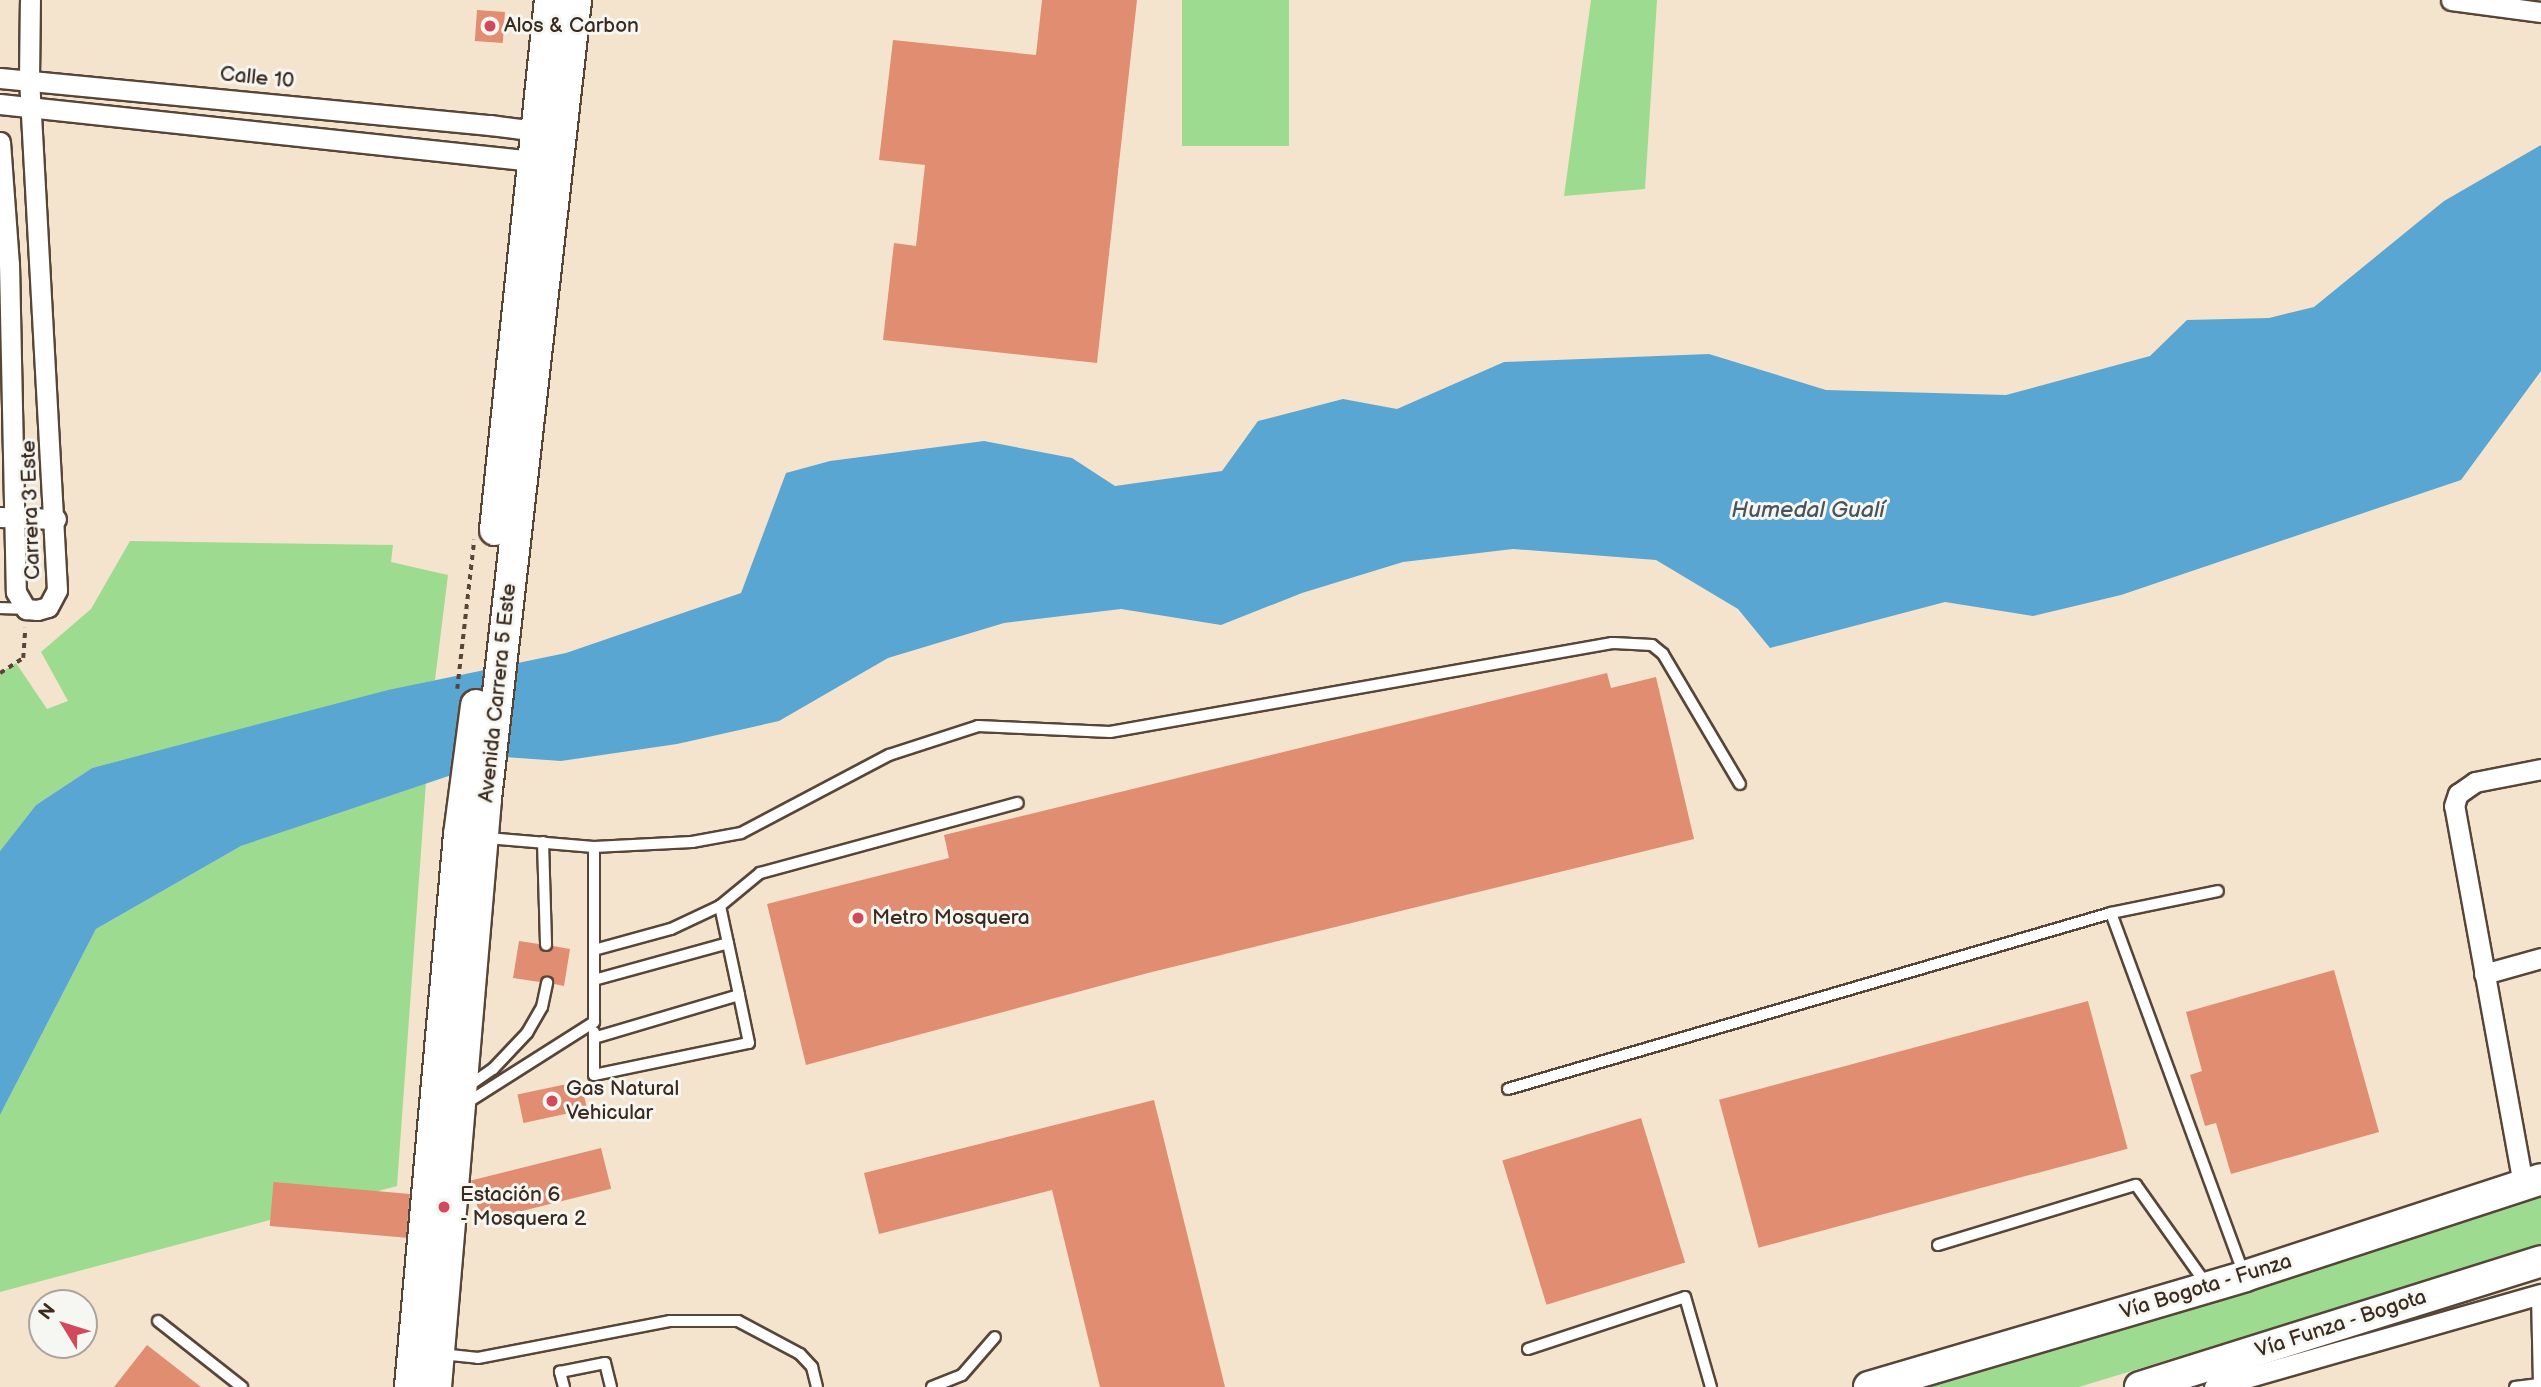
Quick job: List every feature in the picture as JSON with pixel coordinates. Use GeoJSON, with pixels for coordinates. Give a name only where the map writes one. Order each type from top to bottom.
{"type":"FeatureCollection","features":[{"type":"Feature","properties":{"kind":"main road","name":"Avenida Carrera 5 Este"},"geometry":{"type":"LineString","coordinates":[[546,159],[523,129],[550,0]]}},
{"type":"Feature","properties":{"kind":"main road","name":"Avenida Carrera 5 Este"},"geometry":{"type":"LineString","coordinates":[[410,1387],[546,159],[576,0]]}},
{"type":"Feature","properties":{"kind":"main road","name":"Avenida Carrera 5 Este"},"geometry":{"type":"LineString","coordinates":[[436,1387],[460,1099],[471,836]]}},
{"type":"Feature","properties":{"kind":"main road","name":"Vía Bogota - Funza"},"geometry":{"type":"LineString","coordinates":[[1869,1387],[2245,1276],[2532,1182]]}},
{"type":"Feature","properties":{"kind":"main road","name":"Vía Funza - Bogota"},"geometry":{"type":"LineString","coordinates":[[2140,1387],[2541,1261]]}},
{"type":"Feature","properties":{"kind":"street","name":"Carrera 3 Este"},"geometry":{"type":"LineString","coordinates":[[0,142],[9,264],[7,517],[16,592],[26,609],[48,607],[54,601],[56,519],[29,78],[30,0]]}},
{"type":"Feature","properties":{"kind":"street"},"geometry":{"type":"LineString","coordinates":[[2451,0],[2541,12]]}},
{"type":"Feature","properties":{"kind":"street","name":"Calle 10"},"geometry":{"type":"LineString","coordinates":[[0,78],[29,78],[523,129]]}},
{"type":"Feature","properties":{"kind":"street"},"geometry":{"type":"LineString","coordinates":[[0,104],[501,157],[546,159]]}},
{"type":"Feature","properties":{"kind":"street"},"geometry":{"type":"LineString","coordinates":[[501,157],[523,129]]}},
{"type":"Feature","properties":{"kind":"street"},"geometry":{"type":"LineString","coordinates":[[7,517],[56,519]]}},
{"type":"Feature","properties":{"kind":"street"},"geometry":{"type":"LineString","coordinates":[[2532,1182],[2484,974],[2454,806],[2459,794],[2475,782],[2541,769]]}},
{"type":"Feature","properties":{"kind":"street"},"geometry":{"type":"LineString","coordinates":[[2484,974],[2541,958]]}},
{"type":"Feature","properties":{"kind":"street","name":"Vía Funza - Bogota"},"geometry":{"type":"LineString","coordinates":[[2214,1387],[2264,1379],[2539,1295]]}},
{"type":"Feature","properties":{"kind":"lane"},"geometry":{"type":"LineString","coordinates":[[0,608],[26,609]]}},
{"type":"Feature","properties":{"kind":"lane"},"geometry":{"type":"LineString","coordinates":[[471,836],[594,847],[657,846],[741,833],[889,755],[978,726],[1110,732],[1612,643],[1652,645],[1663,654],[1740,784]]}},
{"type":"Feature","properties":{"kind":"lane"},"geometry":{"type":"LineString","coordinates":[[594,950],[671,929],[720,906],[760,873],[1018,803]]}},
{"type":"Feature","properties":{"kind":"lane"},"geometry":{"type":"LineString","coordinates":[[543,842],[546,945]]}},
{"type":"Feature","properties":{"kind":"lane"},"geometry":{"type":"LineString","coordinates":[[594,847],[594,1075],[749,1043],[720,906]]}},
{"type":"Feature","properties":{"kind":"lane"},"geometry":{"type":"LineString","coordinates":[[1508,1089],[2111,913],[2218,891]]}},
{"type":"Feature","properties":{"kind":"lane"},"geometry":{"type":"LineString","coordinates":[[2111,913],[2245,1276]]}},
{"type":"Feature","properties":{"kind":"lane"},"geometry":{"type":"LineString","coordinates":[[594,980],[728,943]]}},
{"type":"Feature","properties":{"kind":"lane"},"geometry":{"type":"LineString","coordinates":[[460,1099],[527,1033],[542,1007],[547,983]]}},
{"type":"Feature","properties":{"kind":"lane"},"geometry":{"type":"LineString","coordinates":[[594,1038],[739,995]]}},
{"type":"Feature","properties":{"kind":"lane"},"geometry":{"type":"LineString","coordinates":[[460,1099],[594,1022]]}},
{"type":"Feature","properties":{"kind":"lane"},"geometry":{"type":"LineString","coordinates":[[1938,1245],[2136,1185],[2208,1287]]}},
{"type":"Feature","properties":{"kind":"lane"},"geometry":{"type":"LineString","coordinates":[[2515,1387],[2539,1384],[2539,1295]]}},
{"type":"Feature","properties":{"kind":"lane"},"geometry":{"type":"LineString","coordinates":[[1528,1349],[1685,1297],[1712,1387]]}},
{"type":"Feature","properties":{"kind":"lane"},"geometry":{"type":"LineString","coordinates":[[158,1321],[242,1387]]}},
{"type":"Feature","properties":{"kind":"lane"},"geometry":{"type":"LineString","coordinates":[[439,1353],[478,1358],[670,1321],[738,1321],[800,1354],[812,1367],[817,1387]]}},
{"type":"Feature","properties":{"kind":"lane"},"geometry":{"type":"LineString","coordinates":[[932,1387],[962,1375],[995,1337]]}},
{"type":"Feature","properties":{"kind":"lane"},"geometry":{"type":"LineString","coordinates":[[564,1387],[560,1372],[605,1363],[611,1387]]}},
{"type":"Feature","properties":{"kind":"path"},"geometry":{"type":"LineString","coordinates":[[0,673],[23,658],[26,609]]}},
{"type":"Feature","properties":{"kind":"green space"},"geometry":{"type":"Polygon","coordinates":[[[1182,0],[1289,0],[1289,146],[1182,146],[1182,0]]]}},
{"type":"Feature","properties":{"kind":"green space"},"geometry":{"type":"Polygon","coordinates":[[[1591,0],[1657,0],[1645,189],[1564,196],[1591,0]]]}},
{"type":"Feature","properties":{"kind":"green space"},"geometry":{"type":"Polygon","coordinates":[[[130,541],[393,545],[391,562],[448,575],[435,680],[92,768],[36,805],[0,851],[0,673],[16,663],[47,709],[68,701],[41,652],[91,609],[130,541]]]}},
{"type":"Feature","properties":{"kind":"green space"},"geometry":{"type":"Polygon","coordinates":[[[426,782],[397,1186],[0,1292],[0,1115],[96,929],[241,846],[426,782]]]}},
{"type":"Feature","properties":{"kind":"green space"},"geometry":{"type":"Polygon","coordinates":[[[2541,1193],[2541,1246],[2079,1387],[1911,1387],[2541,1193]]]}},
{"type":"Feature","properties":{"kind":"water","name":"Humedal Gualí"},"geometry":{"type":"Polygon","coordinates":[[[2541,145],[2541,371],[2461,480],[2121,595],[2033,616],[1945,602],[1770,648],[1738,609],[1656,560],[1513,549],[1403,562],[1302,593],[1221,625],[1121,609],[1004,623],[888,658],[779,721],[677,744],[561,761],[505,757],[241,846],[96,929],[0,1115],[0,851],[36,805],[92,768],[388,690],[566,653],[741,593],[786,473],[830,461],[984,441],[1072,458],[1115,486],[1222,471],[1258,421],[1343,399],[1397,409],[1504,362],[1709,354],[1826,390],[2006,395],[2150,356],[2187,320],[2269,318],[2314,307],[2444,201],[2541,145]]]}},
{"type":"Feature","properties":{"kind":"building"},"geometry":{"type":"Polygon","coordinates":[[[1042,0],[1137,0],[1097,363],[883,340],[894,243],[916,246],[925,165],[879,160],[893,40],[1036,55],[1042,0]]]}},
{"type":"Feature","properties":{"kind":"building","name":"Alos & Carbon"},"geometry":{"type":"Polygon","coordinates":[[[477,10],[505,12],[503,43],[475,41],[477,10]]]}},
{"type":"Feature","properties":{"kind":"building"},"geometry":{"type":"Polygon","coordinates":[[[1607,673],[1611,688],[1656,677],[1694,839],[1148,973],[806,1065],[767,904],[949,858],[944,835],[1607,673]]]}},
{"type":"Feature","properties":{"kind":"building"},"geometry":{"type":"Polygon","coordinates":[[[519,941],[539,944],[546,952],[553,946],[570,949],[564,986],[554,984],[548,976],[540,982],[513,978],[519,941]]]}},
{"type":"Feature","properties":{"kind":"building"},"geometry":{"type":"Polygon","coordinates":[[[2334,970],[2379,1132],[2231,1174],[2216,1123],[2205,1126],[2190,1075],[2202,1071],[2186,1012],[2334,970]]]}},
{"type":"Feature","properties":{"kind":"building"},"geometry":{"type":"Polygon","coordinates":[[[2088,1001],[2128,1149],[1759,1248],[1719,1100],[2088,1001]]]}},
{"type":"Feature","properties":{"kind":"building","name":"Gas Natural Vehicular"},"geometry":{"type":"Polygon","coordinates":[[[581,1081],[587,1109],[523,1123],[517,1095],[581,1081]]]}},
{"type":"Feature","properties":{"kind":"building"},"geometry":{"type":"Polygon","coordinates":[[[1154,1100],[1225,1387],[1100,1387],[1052,1190],[879,1234],[864,1173],[1154,1100]]]}},
{"type":"Feature","properties":{"kind":"building"},"geometry":{"type":"Polygon","coordinates":[[[1641,1118],[1685,1262],[1546,1305],[1502,1160],[1641,1118]]]}},
{"type":"Feature","properties":{"kind":"building"},"geometry":{"type":"Polygon","coordinates":[[[601,1148],[611,1189],[481,1221],[471,1180],[601,1148]]]}},
{"type":"Feature","properties":{"kind":"building"},"geometry":{"type":"Polygon","coordinates":[[[274,1182],[410,1194],[406,1238],[270,1226],[274,1182]]]}},
{"type":"Feature","properties":{"kind":"building"},"geometry":{"type":"Polygon","coordinates":[[[147,1345],[201,1387],[114,1387],[147,1345]]]}},
{"type":"Feature","properties":{"kind":"place","name":"Alos & Carbon"},"geometry":{"type":"Point","coordinates":[490,26]}},
{"type":"Feature","properties":{"kind":"place","name":"Metro Mosquera"},"geometry":{"type":"Point","coordinates":[858,918]}},
{"type":"Feature","properties":{"kind":"place","name":"Gas Natural Vehicular"},"geometry":{"type":"Point","coordinates":[552,1101]}},
{"type":"Feature","properties":{"kind":"place","name":"Estación 6 - Mosquera 2"},"geometry":{"type":"Point","coordinates":[444,1207]}}]}
